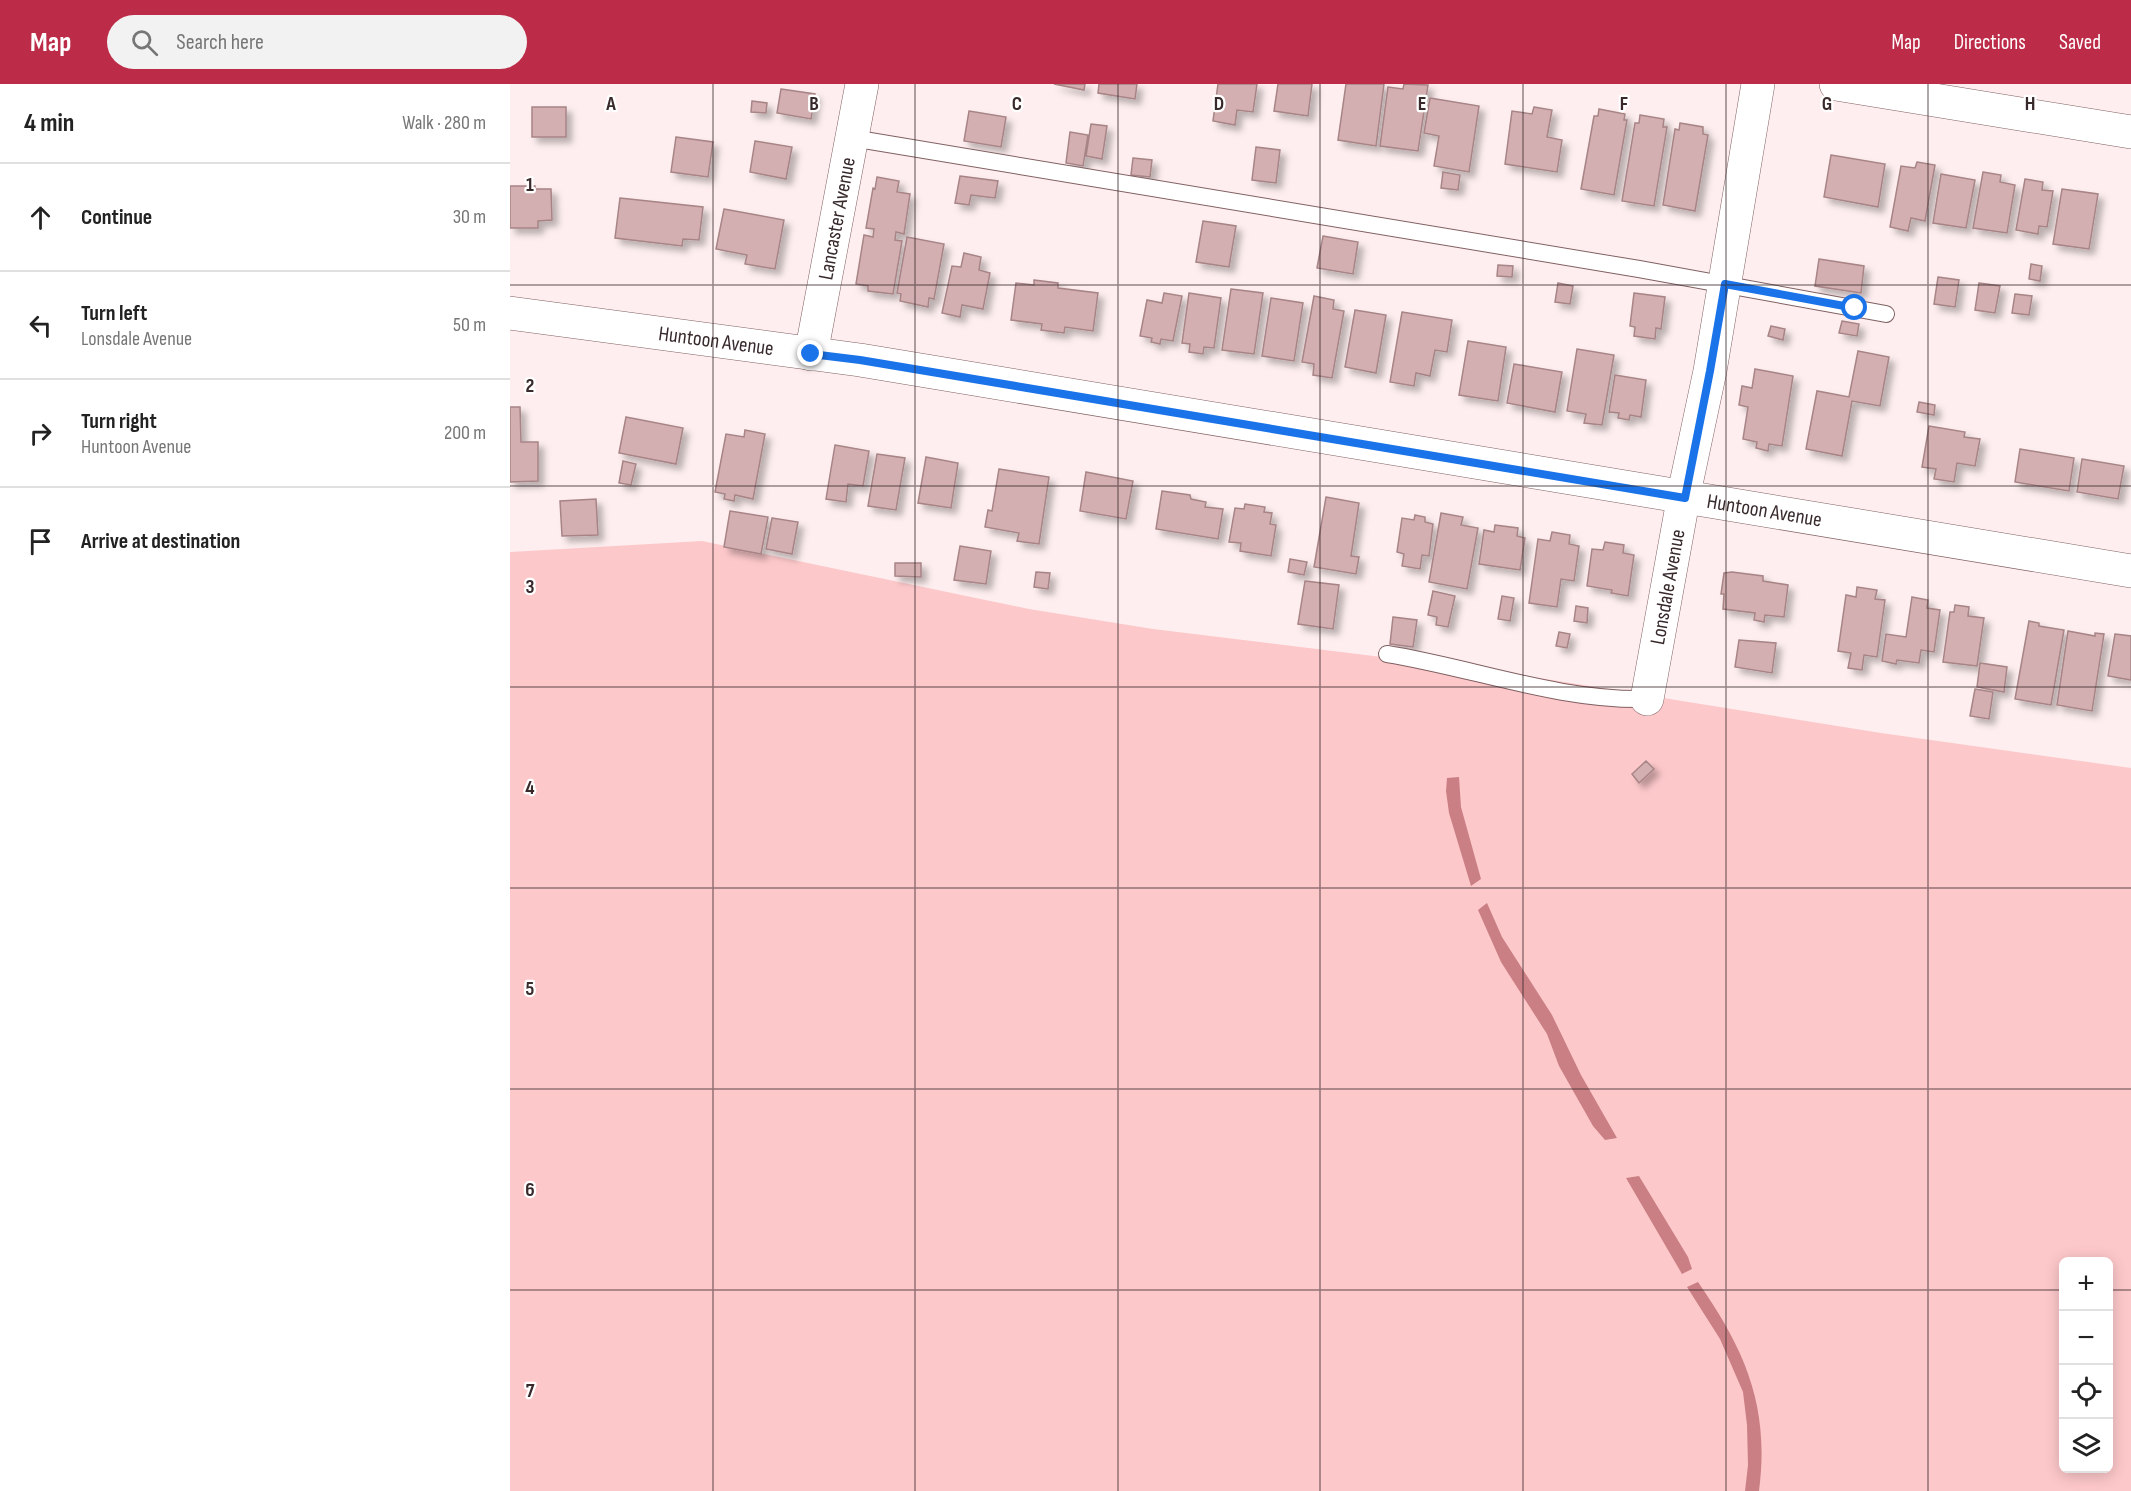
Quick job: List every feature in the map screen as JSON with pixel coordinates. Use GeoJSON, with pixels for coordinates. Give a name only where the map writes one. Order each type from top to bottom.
{"type":"FeatureCollection","features":[{"type":"Feature","properties":{"kind":"street","name":"Lancaster Avenue"},"geometry":{"type":"LineString","coordinates":[[811,354],[862,84]]}},
{"type":"Feature","properties":{"kind":"street","name":"Lonsdale Avenue"},"geometry":{"type":"LineString","coordinates":[[1647,699],[1710,371],[1758,84]]}},
{"type":"Feature","properties":{"kind":"street"},"geometry":{"type":"LineString","coordinates":[[1836,84],[2131,132]]}},
{"type":"Feature","properties":{"kind":"street","name":"Huntoon Avenue"},"geometry":{"type":"LineString","coordinates":[[510,313],[872,362],[2131,571]]}},
{"type":"Feature","properties":{"kind":"lane"},"geometry":{"type":"LineString","coordinates":[[852,138],[1458,238],[1886,314]]}},
{"type":"Feature","properties":{"kind":"lane"},"geometry":{"type":"LineString","coordinates":[[1387,654],[1579,695],[1620,700],[1647,699]]}},
{"type":"Feature","properties":{"kind":"shaded area"},"geometry":{"type":"Polygon","coordinates":[[[702,541],[1029,609],[1153,629],[1503,672],[1881,733],[2131,768],[2131,1491],[510,1491],[510,552],[702,541]]]}},
{"type":"Feature","properties":{"kind":"shaded area"},"geometry":{"type":"Polygon","coordinates":[[[1459,777],[1461,807],[1481,879],[1471,886],[1449,813],[1446,791],[1447,778],[1459,777]]]}},
{"type":"Feature","properties":{"kind":"shaded area"},"geometry":{"type":"Polygon","coordinates":[[[1487,903],[1502,937],[1552,1015],[1581,1075],[1617,1138],[1605,1140],[1593,1126],[1559,1066],[1547,1034],[1501,962],[1478,910],[1487,903]]]}},
{"type":"Feature","properties":{"kind":"shaded area"},"geometry":{"type":"Polygon","coordinates":[[[1639,1176],[1688,1257],[1692,1269],[1682,1274],[1626,1178],[1639,1176]]]}},
{"type":"Feature","properties":{"kind":"shaded area"},"geometry":{"type":"Polygon","coordinates":[[[1698,1282],[1729,1331],[1750,1380],[1761,1432],[1759,1491],[1745,1491],[1748,1465],[1743,1392],[1720,1339],[1687,1287],[1698,1282]]]}},
{"type":"Feature","properties":{"kind":"building"},"geometry":{"type":"Polygon","coordinates":[[[1054,84],[1085,84],[1084,90],[1054,84]]]}},
{"type":"Feature","properties":{"kind":"building"},"geometry":{"type":"Polygon","coordinates":[[[1099,84],[1137,84],[1135,99],[1098,93],[1099,84]]]}},
{"type":"Feature","properties":{"kind":"building"},"geometry":{"type":"Polygon","coordinates":[[[1218,84],[1257,84],[1253,112],[1237,110],[1235,125],[1213,121],[1218,84]]]}},
{"type":"Feature","properties":{"kind":"building"},"geometry":{"type":"Polygon","coordinates":[[[1278,84],[1312,84],[1308,116],[1274,111],[1278,84]]]}},
{"type":"Feature","properties":{"kind":"building"},"geometry":{"type":"Polygon","coordinates":[[[1346,84],[1384,84],[1376,146],[1338,140],[1346,84]]]}},
{"type":"Feature","properties":{"kind":"building"},"geometry":{"type":"Polygon","coordinates":[[[1404,84],[1428,85],[1418,151],[1380,146],[1388,87],[1403,89],[1404,84]]]}},
{"type":"Feature","properties":{"kind":"building"},"geometry":{"type":"Polygon","coordinates":[[[781,89],[815,94],[811,119],[777,113],[781,89]]]}},
{"type":"Feature","properties":{"kind":"building"},"geometry":{"type":"Polygon","coordinates":[[[1430,98],[1479,106],[1469,172],[1434,166],[1439,136],[1424,133],[1430,98]]]}},
{"type":"Feature","properties":{"kind":"building"},"geometry":{"type":"Polygon","coordinates":[[[752,101],[767,103],[766,113],[751,112],[752,101]]]}},
{"type":"Feature","properties":{"kind":"building"},"geometry":{"type":"Polygon","coordinates":[[[532,107],[566,107],[566,137],[532,137],[532,107]]]}},
{"type":"Feature","properties":{"kind":"building"},"geometry":{"type":"Polygon","coordinates":[[[1534,107],[1552,110],[1547,137],[1562,140],[1557,172],[1505,164],[1512,111],[1532,114],[1534,107]]]}},
{"type":"Feature","properties":{"kind":"building"},"geometry":{"type":"Polygon","coordinates":[[[1599,109],[1625,114],[1624,120],[1627,120],[1614,195],[1581,189],[1594,116],[1598,116],[1599,109]]]}},
{"type":"Feature","properties":{"kind":"building"},"geometry":{"type":"Polygon","coordinates":[[[969,111],[1006,117],[1001,147],[964,141],[969,111]]]}},
{"type":"Feature","properties":{"kind":"building"},"geometry":{"type":"Polygon","coordinates":[[[1640,115],[1664,119],[1663,127],[1667,127],[1654,206],[1622,201],[1635,123],[1639,123],[1640,115]]]}},
{"type":"Feature","properties":{"kind":"building"},"geometry":{"type":"Polygon","coordinates":[[[1680,123],[1703,127],[1703,134],[1708,135],[1695,211],[1663,205],[1675,129],[1679,130],[1680,123]]]}},
{"type":"Feature","properties":{"kind":"building"},"geometry":{"type":"Polygon","coordinates":[[[1091,124],[1107,126],[1102,159],[1086,156],[1091,124]]]}},
{"type":"Feature","properties":{"kind":"building"},"geometry":{"type":"Polygon","coordinates":[[[1070,132],[1088,135],[1083,166],[1066,163],[1070,132]]]}},
{"type":"Feature","properties":{"kind":"building"},"geometry":{"type":"Polygon","coordinates":[[[676,137],[713,142],[708,177],[671,172],[676,137]]]}},
{"type":"Feature","properties":{"kind":"building"},"geometry":{"type":"Polygon","coordinates":[[[755,141],[792,147],[786,179],[750,172],[755,141]]]}},
{"type":"Feature","properties":{"kind":"building"},"geometry":{"type":"Polygon","coordinates":[[[1256,147],[1280,150],[1276,183],[1252,180],[1256,147]]]}},
{"type":"Feature","properties":{"kind":"building"},"geometry":{"type":"Polygon","coordinates":[[[1831,155],[1885,164],[1878,207],[1824,197],[1831,155]]]}},
{"type":"Feature","properties":{"kind":"building"},"geometry":{"type":"Polygon","coordinates":[[[1133,158],[1152,160],[1150,177],[1131,175],[1133,158]]]}},
{"type":"Feature","properties":{"kind":"building"},"geometry":{"type":"Polygon","coordinates":[[[1917,162],[1935,165],[1925,221],[1911,218],[1908,231],[1890,227],[1901,166],[1915,168],[1917,162]]]}},
{"type":"Feature","properties":{"kind":"building"},"geometry":{"type":"Polygon","coordinates":[[[1443,172],[1460,175],[1458,190],[1441,188],[1443,172]]]}},
{"type":"Feature","properties":{"kind":"building"},"geometry":{"type":"Polygon","coordinates":[[[1983,172],[2001,175],[2000,182],[2015,185],[2007,233],[1973,228],[1983,172]]]}},
{"type":"Feature","properties":{"kind":"building"},"geometry":{"type":"Polygon","coordinates":[[[1941,174],[1975,180],[1966,228],[1933,223],[1941,174]]]}},
{"type":"Feature","properties":{"kind":"building"},"geometry":{"type":"Polygon","coordinates":[[[960,176],[998,181],[995,198],[971,195],[969,205],[955,203],[960,176]]]}},
{"type":"Feature","properties":{"kind":"building"},"geometry":{"type":"Polygon","coordinates":[[[877,177],[899,181],[897,192],[910,194],[904,234],[896,232],[895,240],[902,241],[893,294],[868,291],[868,286],[856,284],[864,235],[873,237],[874,229],[866,228],[877,177]]]}},
{"type":"Feature","properties":{"kind":"building"},"geometry":{"type":"Polygon","coordinates":[[[2025,179],[2043,182],[2042,190],[2053,191],[2047,227],[2039,226],[2038,234],[2016,230],[2025,179]]]}},
{"type":"Feature","properties":{"kind":"building"},"geometry":{"type":"Polygon","coordinates":[[[510,186],[535,186],[535,189],[551,189],[552,220],[538,221],[538,228],[510,228],[510,186]]]}},
{"type":"Feature","properties":{"kind":"building"},"geometry":{"type":"Polygon","coordinates":[[[2062,189],[2098,194],[2089,249],[2053,244],[2062,189]]]}},
{"type":"Feature","properties":{"kind":"building"},"geometry":{"type":"Polygon","coordinates":[[[620,198],[703,207],[699,240],[683,239],[682,246],[615,238],[620,198]]]}},
{"type":"Feature","properties":{"kind":"building"},"geometry":{"type":"Polygon","coordinates":[[[724,209],[784,220],[775,269],[745,264],[747,255],[716,249],[724,209]]]}},
{"type":"Feature","properties":{"kind":"building"},"geometry":{"type":"Polygon","coordinates":[[[1203,221],[1236,226],[1229,267],[1196,262],[1203,221]]]}},
{"type":"Feature","properties":{"kind":"building"},"geometry":{"type":"Polygon","coordinates":[[[1323,236],[1358,242],[1353,274],[1317,268],[1323,236]]]}},
{"type":"Feature","properties":{"kind":"building"},"geometry":{"type":"Polygon","coordinates":[[[907,237],[944,244],[934,299],[929,298],[928,307],[900,301],[901,294],[897,293],[907,237]]]}},
{"type":"Feature","properties":{"kind":"building"},"geometry":{"type":"Polygon","coordinates":[[[964,253],[981,257],[979,270],[990,273],[983,309],[962,305],[960,317],[942,313],[952,266],[961,267],[964,253]]]}},
{"type":"Feature","properties":{"kind":"building"},"geometry":{"type":"Polygon","coordinates":[[[1819,259],[1864,266],[1861,293],[1815,286],[1819,259]]]}},
{"type":"Feature","properties":{"kind":"building"},"geometry":{"type":"Polygon","coordinates":[[[2031,264],[2042,266],[2040,281],[2029,279],[2031,264]]]}},
{"type":"Feature","properties":{"kind":"building"},"geometry":{"type":"Polygon","coordinates":[[[1498,265],[1513,266],[1512,277],[1497,276],[1498,265]]]}},
{"type":"Feature","properties":{"kind":"building"},"geometry":{"type":"Polygon","coordinates":[[[1938,277],[1959,280],[1955,307],[1934,304],[1938,277]]]}},
{"type":"Feature","properties":{"kind":"building"},"geometry":{"type":"Polygon","coordinates":[[[1034,280],[1058,283],[1058,288],[1098,293],[1093,331],[1065,327],[1064,333],[1041,330],[1042,324],[1011,320],[1016,283],[1034,285],[1034,280]]]}},
{"type":"Feature","properties":{"kind":"building"},"geometry":{"type":"Polygon","coordinates":[[[1558,283],[1573,286],[1570,304],[1555,302],[1558,283]]]}},
{"type":"Feature","properties":{"kind":"building"},"geometry":{"type":"Polygon","coordinates":[[[1979,283],[2000,286],[1995,313],[1975,310],[1979,283]]]}},
{"type":"Feature","properties":{"kind":"building"},"geometry":{"type":"Polygon","coordinates":[[[1231,289],[1263,293],[1254,354],[1222,350],[1231,289]]]}},
{"type":"Feature","properties":{"kind":"building"},"geometry":{"type":"Polygon","coordinates":[[[1164,293],[1182,296],[1173,341],[1161,339],[1160,344],[1151,342],[1152,338],[1140,336],[1147,300],[1162,303],[1164,293]]]}},
{"type":"Feature","properties":{"kind":"building"},"geometry":{"type":"Polygon","coordinates":[[[1189,293],[1221,298],[1214,348],[1204,347],[1203,354],[1189,352],[1190,344],[1182,343],[1189,293]]]}},
{"type":"Feature","properties":{"kind":"building"},"geometry":{"type":"Polygon","coordinates":[[[1634,293],[1665,297],[1661,329],[1656,328],[1655,339],[1634,336],[1635,327],[1630,326],[1634,293]]]}},
{"type":"Feature","properties":{"kind":"building"},"geometry":{"type":"Polygon","coordinates":[[[2015,294],[2032,296],[2029,315],[2012,313],[2015,294]]]}},
{"type":"Feature","properties":{"kind":"building"},"geometry":{"type":"Polygon","coordinates":[[[1314,296],[1334,300],[1333,309],[1344,311],[1332,378],[1313,375],[1314,364],[1302,362],[1314,296]]]}},
{"type":"Feature","properties":{"kind":"building"},"geometry":{"type":"Polygon","coordinates":[[[1271,298],[1303,303],[1294,361],[1262,356],[1271,298]]]}},
{"type":"Feature","properties":{"kind":"building"},"geometry":{"type":"Polygon","coordinates":[[[1355,310],[1386,315],[1376,373],[1345,367],[1355,310]]]}},
{"type":"Feature","properties":{"kind":"building"},"geometry":{"type":"Polygon","coordinates":[[[1402,312],[1452,320],[1447,352],[1435,350],[1430,376],[1416,373],[1414,386],[1390,382],[1402,312]]]}},
{"type":"Feature","properties":{"kind":"building"},"geometry":{"type":"Polygon","coordinates":[[[1842,321],[1859,324],[1857,336],[1839,333],[1842,321]]]}},
{"type":"Feature","properties":{"kind":"building"},"geometry":{"type":"Polygon","coordinates":[[[1771,326],[1785,329],[1783,340],[1768,336],[1771,326]]]}},
{"type":"Feature","properties":{"kind":"building"},"geometry":{"type":"Polygon","coordinates":[[[1468,341],[1506,347],[1498,401],[1459,395],[1468,341]]]}},
{"type":"Feature","properties":{"kind":"building"},"geometry":{"type":"Polygon","coordinates":[[[1577,349],[1614,355],[1602,425],[1584,423],[1586,414],[1567,411],[1577,349]]]}},
{"type":"Feature","properties":{"kind":"building"},"geometry":{"type":"Polygon","coordinates":[[[1858,351],[1889,357],[1880,406],[1852,401],[1842,456],[1806,449],[1817,391],[1849,397],[1858,351]]]}},
{"type":"Feature","properties":{"kind":"building"},"geometry":{"type":"Polygon","coordinates":[[[1514,364],[1562,372],[1555,412],[1507,403],[1514,364]]]}},
{"type":"Feature","properties":{"kind":"building"},"geometry":{"type":"Polygon","coordinates":[[[1755,369],[1793,376],[1782,446],[1769,444],[1768,451],[1756,448],[1757,442],[1743,439],[1748,407],[1739,405],[1742,386],[1752,388],[1755,369]]]}},
{"type":"Feature","properties":{"kind":"building"},"geometry":{"type":"Polygon","coordinates":[[[1615,375],[1646,380],[1641,417],[1630,415],[1629,420],[1618,418],[1619,413],[1609,412],[1615,375]]]}},
{"type":"Feature","properties":{"kind":"building"},"geometry":{"type":"Polygon","coordinates":[[[1919,402],[1935,405],[1934,415],[1917,412],[1919,402]]]}},
{"type":"Feature","properties":{"kind":"building"},"geometry":{"type":"Polygon","coordinates":[[[510,407],[520,407],[521,442],[538,442],[538,481],[510,482],[510,407]]]}},
{"type":"Feature","properties":{"kind":"building"},"geometry":{"type":"Polygon","coordinates":[[[626,417],[683,428],[676,464],[619,453],[626,417]]]}},
{"type":"Feature","properties":{"kind":"building"},"geometry":{"type":"Polygon","coordinates":[[[1929,426],[1965,432],[1964,437],[1980,439],[1975,466],[1957,463],[1954,482],[1934,479],[1936,469],[1922,467],[1929,426]]]}},
{"type":"Feature","properties":{"kind":"building"},"geometry":{"type":"Polygon","coordinates":[[[745,430],[765,434],[753,499],[735,495],[734,501],[724,499],[725,494],[715,492],[726,434],[744,437],[745,430]]]}},
{"type":"Feature","properties":{"kind":"building"},"geometry":{"type":"Polygon","coordinates":[[[835,445],[869,451],[863,486],[848,484],[846,502],[826,499],[835,445]]]}},
{"type":"Feature","properties":{"kind":"building"},"geometry":{"type":"Polygon","coordinates":[[[2020,449],[2074,458],[2069,491],[2015,482],[2020,449]]]}},
{"type":"Feature","properties":{"kind":"building"},"geometry":{"type":"Polygon","coordinates":[[[877,454],[905,458],[896,510],[868,506],[877,454]]]}},
{"type":"Feature","properties":{"kind":"building"},"geometry":{"type":"Polygon","coordinates":[[[926,457],[958,463],[951,508],[918,503],[926,457]]]}},
{"type":"Feature","properties":{"kind":"building"},"geometry":{"type":"Polygon","coordinates":[[[2082,459],[2124,466],[2118,499],[2077,492],[2082,459]]]}},
{"type":"Feature","properties":{"kind":"building"},"geometry":{"type":"Polygon","coordinates":[[[623,461],[636,464],[631,485],[619,483],[623,461]]]}},
{"type":"Feature","properties":{"kind":"building"},"geometry":{"type":"Polygon","coordinates":[[[999,469],[1049,477],[1039,544],[1017,541],[1019,533],[985,527],[988,510],[992,511],[999,469]]]}},
{"type":"Feature","properties":{"kind":"building"},"geometry":{"type":"Polygon","coordinates":[[[1086,472],[1133,481],[1126,519],[1080,511],[1086,472]]]}},
{"type":"Feature","properties":{"kind":"building"},"geometry":{"type":"Polygon","coordinates":[[[1162,491],[1190,495],[1191,499],[1206,502],[1205,507],[1223,509],[1218,539],[1156,529],[1162,491]]]}},
{"type":"Feature","properties":{"kind":"building"},"geometry":{"type":"Polygon","coordinates":[[[1326,497],[1359,503],[1351,556],[1359,557],[1356,574],[1314,567],[1326,497]]]}},
{"type":"Feature","properties":{"kind":"building"},"geometry":{"type":"Polygon","coordinates":[[[596,499],[598,535],[562,536],[560,501],[596,499]]]}},
{"type":"Feature","properties":{"kind":"building"},"geometry":{"type":"Polygon","coordinates":[[[1245,504],[1265,507],[1264,512],[1272,513],[1270,524],[1276,525],[1271,556],[1240,551],[1241,543],[1229,542],[1235,508],[1244,509],[1245,504]]]}},
{"type":"Feature","properties":{"kind":"building"},"geometry":{"type":"Polygon","coordinates":[[[730,511],[768,517],[761,554],[724,547],[730,511]]]}},
{"type":"Feature","properties":{"kind":"building"},"geometry":{"type":"Polygon","coordinates":[[[1441,513],[1463,517],[1461,525],[1478,528],[1467,589],[1429,582],[1441,513]]]}},
{"type":"Feature","properties":{"kind":"building"},"geometry":{"type":"Polygon","coordinates":[[[1415,515],[1425,517],[1425,522],[1433,524],[1429,556],[1422,555],[1420,569],[1402,566],[1404,554],[1397,552],[1402,518],[1414,520],[1415,515]]]}},
{"type":"Feature","properties":{"kind":"building"},"geometry":{"type":"Polygon","coordinates":[[[772,518],[798,522],[792,554],[766,549],[772,518]]]}},
{"type":"Feature","properties":{"kind":"building"},"geometry":{"type":"Polygon","coordinates":[[[1495,525],[1518,528],[1517,536],[1525,538],[1520,570],[1479,564],[1484,530],[1494,532],[1495,525]]]}},
{"type":"Feature","properties":{"kind":"building"},"geometry":{"type":"Polygon","coordinates":[[[1552,532],[1570,535],[1569,544],[1579,546],[1574,581],[1561,579],[1557,607],[1529,603],[1538,539],[1550,541],[1552,532]]]}},
{"type":"Feature","properties":{"kind":"building"},"geometry":{"type":"Polygon","coordinates":[[[1605,542],[1624,545],[1623,553],[1634,555],[1628,596],[1611,593],[1612,590],[1587,586],[1592,549],[1603,550],[1605,542]]]}},
{"type":"Feature","properties":{"kind":"building"},"geometry":{"type":"Polygon","coordinates":[[[960,546],[991,551],[986,584],[954,580],[960,546]]]}},
{"type":"Feature","properties":{"kind":"building"},"geometry":{"type":"Polygon","coordinates":[[[1290,559],[1307,562],[1304,575],[1288,572],[1290,559]]]}},
{"type":"Feature","properties":{"kind":"building"},"geometry":{"type":"Polygon","coordinates":[[[895,563],[921,563],[921,577],[895,576],[895,563]]]}},
{"type":"Feature","properties":{"kind":"building"},"geometry":{"type":"Polygon","coordinates":[[[1036,572],[1050,573],[1048,589],[1034,587],[1036,572]]]}},
{"type":"Feature","properties":{"kind":"building"},"geometry":{"type":"Polygon","coordinates":[[[1724,573],[1763,576],[1763,581],[1788,585],[1784,617],[1765,615],[1764,622],[1754,620],[1755,613],[1723,609],[1724,594],[1721,594],[1724,573]]]}},
{"type":"Feature","properties":{"kind":"building"},"geometry":{"type":"Polygon","coordinates":[[[1305,581],[1339,585],[1333,629],[1298,624],[1305,581]]]}},
{"type":"Feature","properties":{"kind":"building"},"geometry":{"type":"Polygon","coordinates":[[[1857,587],[1877,590],[1875,599],[1885,600],[1877,657],[1864,655],[1862,670],[1848,668],[1851,653],[1838,651],[1846,595],[1856,597],[1857,587]]]}},
{"type":"Feature","properties":{"kind":"building"},"geometry":{"type":"Polygon","coordinates":[[[1433,591],[1455,596],[1448,627],[1436,625],[1437,617],[1428,615],[1433,591]]]}},
{"type":"Feature","properties":{"kind":"building"},"geometry":{"type":"Polygon","coordinates":[[[1502,596],[1514,598],[1510,621],[1498,619],[1502,596]]]}},
{"type":"Feature","properties":{"kind":"building"},"geometry":{"type":"Polygon","coordinates":[[[1912,597],[1928,600],[1927,608],[1940,610],[1934,652],[1921,650],[1919,663],[1897,660],[1896,664],[1882,661],[1886,634],[1906,637],[1912,597]]]}},
{"type":"Feature","properties":{"kind":"building"},"geometry":{"type":"Polygon","coordinates":[[[1955,605],[1969,607],[1968,616],[1984,618],[1977,666],[1943,662],[1950,612],[1954,612],[1955,605]]]}},
{"type":"Feature","properties":{"kind":"building"},"geometry":{"type":"Polygon","coordinates":[[[1576,606],[1588,608],[1587,623],[1574,621],[1576,606]]]}},
{"type":"Feature","properties":{"kind":"building"},"geometry":{"type":"Polygon","coordinates":[[[1393,617],[1417,620],[1413,647],[1390,644],[1393,617]]]}},
{"type":"Feature","properties":{"kind":"building"},"geometry":{"type":"Polygon","coordinates":[[[2029,621],[2039,623],[2039,626],[2064,630],[2051,705],[2015,699],[2029,621]]]}},
{"type":"Feature","properties":{"kind":"building"},"geometry":{"type":"Polygon","coordinates":[[[2068,631],[2095,636],[2095,633],[2104,634],[2092,711],[2057,705],[2068,631]]]}},
{"type":"Feature","properties":{"kind":"building"},"geometry":{"type":"Polygon","coordinates":[[[1559,632],[1570,634],[1567,648],[1556,646],[1559,632]]]}},
{"type":"Feature","properties":{"kind":"building"},"geometry":{"type":"Polygon","coordinates":[[[2115,634],[2131,636],[2131,680],[2108,676],[2115,634]]]}},
{"type":"Feature","properties":{"kind":"building"},"geometry":{"type":"Polygon","coordinates":[[[1739,640],[1776,643],[1772,673],[1735,667],[1739,640]]]}},
{"type":"Feature","properties":{"kind":"building"},"geometry":{"type":"Polygon","coordinates":[[[1980,663],[2007,667],[2004,692],[1977,687],[1980,663]]]}},
{"type":"Feature","properties":{"kind":"building"},"geometry":{"type":"Polygon","coordinates":[[[1975,689],[1993,692],[1989,719],[1970,716],[1975,689]]]}},
{"type":"Feature","properties":{"kind":"building"},"geometry":{"type":"Polygon","coordinates":[[[1646,761],[1654,769],[1639,783],[1632,774],[1646,761]]]}},
{"type":"Feature","properties":{"kind":"route"},"geometry":{"type":"LineString","coordinates":[[811,354],[860,360],[1685,498],[1725,284],[1855,308]]}}]}
